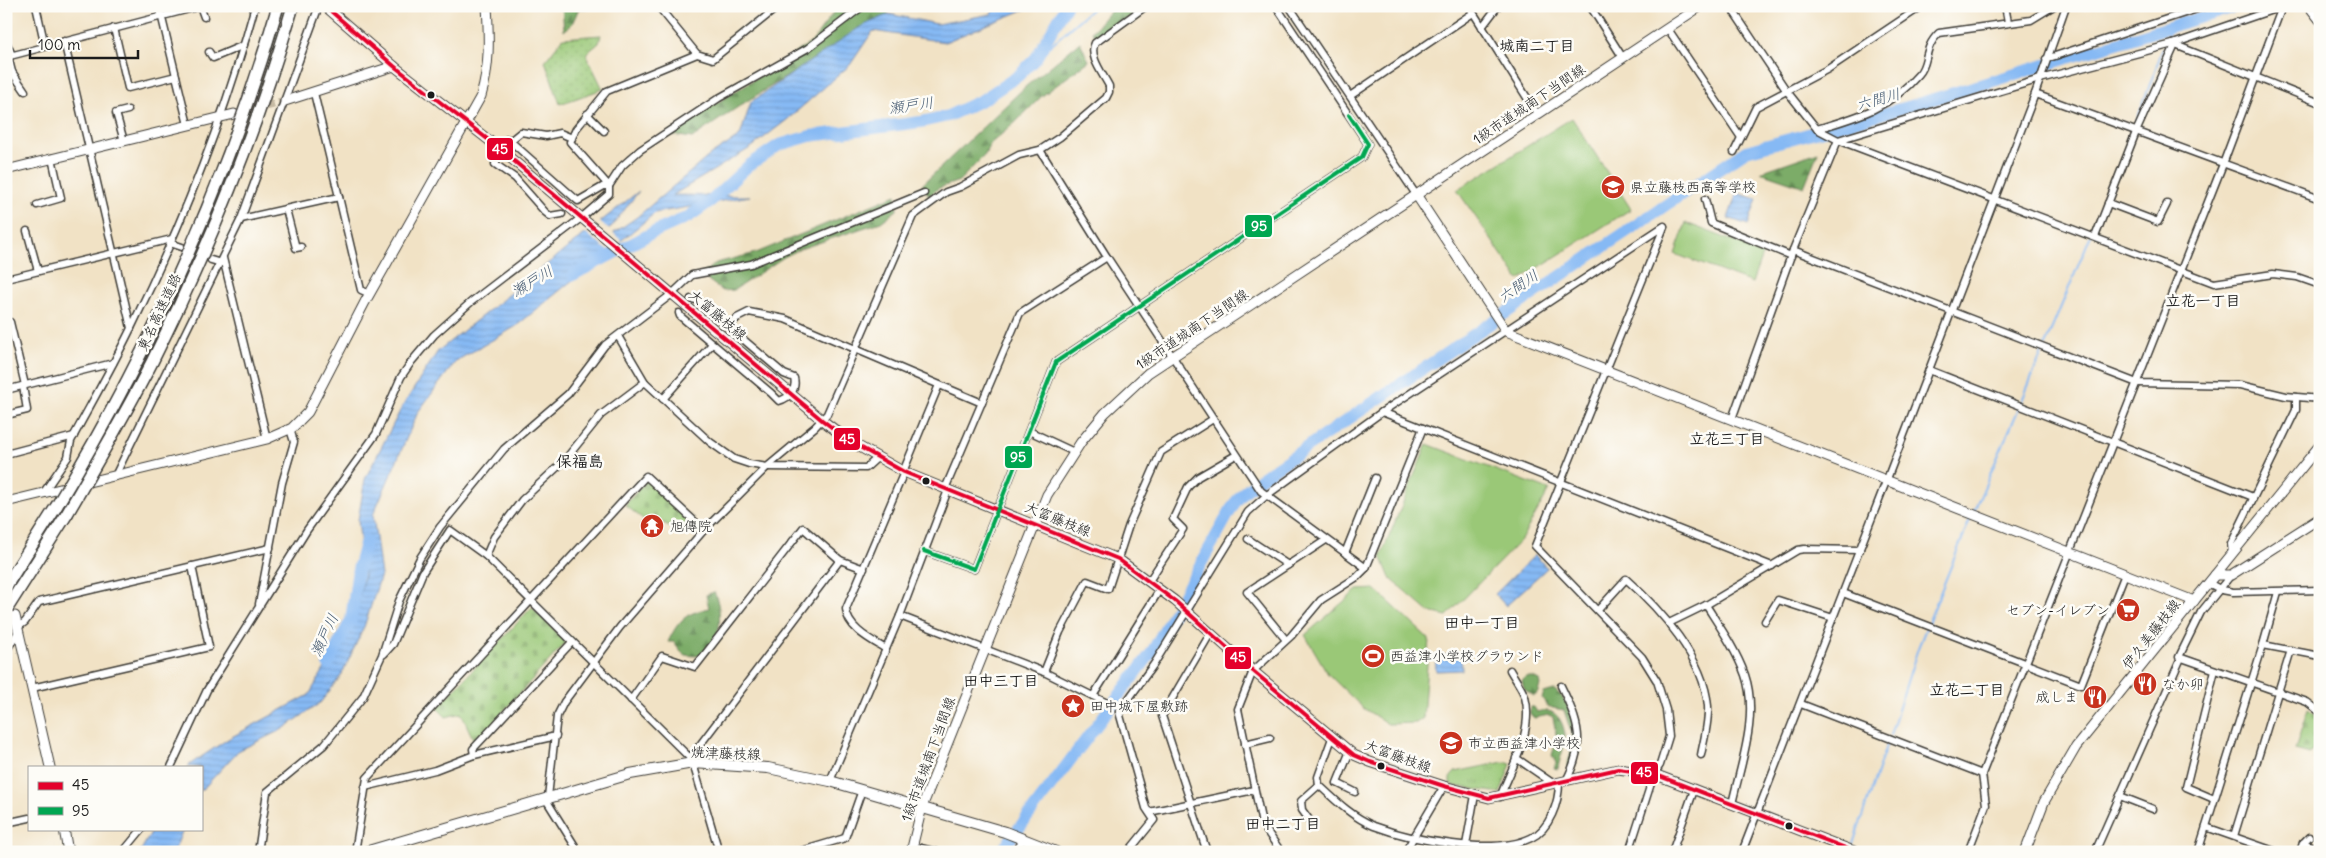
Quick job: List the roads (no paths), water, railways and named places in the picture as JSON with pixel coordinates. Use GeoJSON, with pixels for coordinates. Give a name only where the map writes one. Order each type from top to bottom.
{"type":"FeatureCollection","features":[{"type":"Feature","properties":{"kind":"highway","name":"東名高速道路"},"geometry":{"type":"LineString","coordinates":[[6,586],[87,456],[131,375],[186,258],[245,112],[278,6]]}},
{"type":"Feature","properties":{"kind":"highway","name":"東名高速道路"},"geometry":{"type":"LineString","coordinates":[[10,613],[152,362],[196,268],[257,114],[293,6]]}},
{"type":"Feature","properties":{"kind":"main road","name":"焼津藤枝線"},"geometry":{"type":"LineString","coordinates":[[365,852],[547,797],[630,774],[692,760],[768,768],[830,781],[1005,832],[1056,852]]}},
{"type":"Feature","properties":{"kind":"street"},"geometry":{"type":"LineString","coordinates":[[36,6],[45,46]]}},
{"type":"Feature","properties":{"kind":"street"},"geometry":{"type":"LineString","coordinates":[[159,6],[188,125]]}},
{"type":"Feature","properties":{"kind":"street"},"geometry":{"type":"LineString","coordinates":[[9,56],[200,6],[204,17]]}},
{"type":"Feature","properties":{"kind":"street"},"geometry":{"type":"LineString","coordinates":[[44,492],[68,457],[74,436],[131,328],[171,241],[221,117],[255,6]]}},
{"type":"Feature","properties":{"kind":"street"},"geometry":{"type":"LineString","coordinates":[[116,476],[241,219],[319,6]]}},
{"type":"Feature","properties":{"kind":"street","name":"大富藤枝線"},"geometry":{"type":"LineString","coordinates":[[324,6],[465,124],[497,147],[822,420],[877,458],[904,472],[1118,559],[1175,601],[1210,634],[1332,738],[1350,751],[1370,762],[1444,786],[1489,798],[1618,770],[1654,774],[1856,852]]}},
{"type":"Feature","properties":{"kind":"street"},"geometry":{"type":"LineString","coordinates":[[6,502],[267,439],[290,429],[301,420],[314,401],[370,294],[480,96],[488,68],[487,6]]}},
{"type":"Feature","properties":{"kind":"street"},"geometry":{"type":"LineString","coordinates":[[658,6],[697,54],[713,59],[779,6]]}},
{"type":"Feature","properties":{"kind":"street"},"geometry":{"type":"LineString","coordinates":[[171,766],[207,690],[307,530],[376,434],[401,377],[434,335],[471,302],[584,220],[609,194],[609,186],[622,166],[640,150],[719,98],[808,48],[863,6]]}},
{"type":"Feature","properties":{"kind":"street"},"geometry":{"type":"LineString","coordinates":[[574,852],[575,846],[547,797],[558,716],[564,702],[653,587],[704,530],[767,467],[827,414],[913,216],[946,192],[960,187],[1019,155],[1040,150],[1060,137],[1106,98],[1109,86],[1092,55],[1092,48],[1095,43],[1146,6]]}},
{"type":"Feature","properties":{"kind":"street"},"geometry":{"type":"LineString","coordinates":[[924,550],[974,569],[1056,362],[1362,157],[1367,150],[1368,144],[1276,6]]}},
{"type":"Feature","properties":{"kind":"street"},"geometry":{"type":"LineString","coordinates":[[1289,6],[1505,330],[2194,601]]}},
{"type":"Feature","properties":{"kind":"street"},"geometry":{"type":"LineString","coordinates":[[1468,6],[1538,115]]}},
{"type":"Feature","properties":{"kind":"street"},"geometry":{"type":"LineString","coordinates":[[1482,27],[1498,6]]}},
{"type":"Feature","properties":{"kind":"street"},"geometry":{"type":"LineString","coordinates":[[1590,6],[1623,58]]}},
{"type":"Feature","properties":{"kind":"street","name":"1級市道城南下当間線"},"geometry":{"type":"LineString","coordinates":[[911,849],[922,807],[1035,525],[1057,476],[1105,413],[1148,373],[1701,6]]}},
{"type":"Feature","properties":{"kind":"street"},"geometry":{"type":"LineString","coordinates":[[1730,6],[1786,90],[1817,129],[1838,140],[2214,283],[2273,274],[2297,277],[2320,285]]}},
{"type":"Feature","properties":{"kind":"street"},"geometry":{"type":"LineString","coordinates":[[1734,152],[1740,136],[1756,108],[1786,90],[1828,69],[1922,6]]}},
{"type":"Feature","properties":{"kind":"street"},"geometry":{"type":"LineString","coordinates":[[2005,6],[2008,22]]}},
{"type":"Feature","properties":{"kind":"street"},"geometry":{"type":"LineString","coordinates":[[1817,129],[1866,114],[1888,102],[1920,73],[1930,42],[1939,33],[2031,20],[2054,6]]}},
{"type":"Feature","properties":{"kind":"street"},"geometry":{"type":"LineString","coordinates":[[1742,852],[1801,704],[2035,94],[2066,6]]}},
{"type":"Feature","properties":{"kind":"street"},"geometry":{"type":"LineString","coordinates":[[2046,59],[2206,6]]}},
{"type":"Feature","properties":{"kind":"street"},"geometry":{"type":"LineString","coordinates":[[2309,6],[2320,20]]}},
{"type":"Feature","properties":{"kind":"street"},"geometry":{"type":"LineString","coordinates":[[1838,140],[2040,79],[2174,44],[2283,7]]}},
{"type":"Feature","properties":{"kind":"street"},"geometry":{"type":"LineString","coordinates":[[1968,852],[1986,805],[1982,774],[2071,552],[2283,7]]}},
{"type":"Feature","properties":{"kind":"street"},"geometry":{"type":"LineString","coordinates":[[1350,96],[1473,13]]}},
{"type":"Feature","properties":{"kind":"street"},"geometry":{"type":"LineString","coordinates":[[114,28],[128,88],[176,76]]}},
{"type":"Feature","properties":{"kind":"street"},"geometry":{"type":"LineString","coordinates":[[1668,29],[1740,136]]}},
{"type":"Feature","properties":{"kind":"street"},"geometry":{"type":"LineString","coordinates":[[64,41],[131,328]]}},
{"type":"Feature","properties":{"kind":"street"},"geometry":{"type":"LineString","coordinates":[[6,42],[12,72],[25,91]]}},
{"type":"Feature","properties":{"kind":"street"},"geometry":{"type":"LineString","coordinates":[[2174,44],[2320,103]]}},
{"type":"Feature","properties":{"kind":"street"},"geometry":{"type":"LineString","coordinates":[[2095,238],[2136,132],[2174,44]]}},
{"type":"Feature","properties":{"kind":"street"},"geometry":{"type":"LineString","coordinates":[[209,52],[213,58],[244,45]]}},
{"type":"Feature","properties":{"kind":"street"},"geometry":{"type":"LineString","coordinates":[[609,186],[570,142],[587,114],[607,91],[697,54]]}},
{"type":"Feature","properties":{"kind":"street"},"geometry":{"type":"LineString","coordinates":[[285,101],[394,66]]}},
{"type":"Feature","properties":{"kind":"street"},"geometry":{"type":"LineString","coordinates":[[6,85],[12,72]]}},
{"type":"Feature","properties":{"kind":"street"},"geometry":{"type":"LineString","coordinates":[[314,93],[361,290],[370,294]]}},
{"type":"Feature","properties":{"kind":"street"},"geometry":{"type":"LineString","coordinates":[[2035,94],[2320,199]]}},
{"type":"Feature","properties":{"kind":"street"},"geometry":{"type":"LineString","coordinates":[[124,141],[116,113],[128,110]]}},
{"type":"Feature","properties":{"kind":"street"},"geometry":{"type":"LineString","coordinates":[[6,170],[234,114]]}},
{"type":"Feature","properties":{"kind":"street"},"geometry":{"type":"LineString","coordinates":[[587,114],[604,131]]}},
{"type":"Feature","properties":{"kind":"street"},"geometry":{"type":"LineString","coordinates":[[510,141],[520,132],[546,136],[560,133],[572,138]]}},
{"type":"Feature","properties":{"kind":"street"},"geometry":{"type":"LineString","coordinates":[[562,214],[550,216],[515,178],[495,164],[497,147],[503,140],[508,139],[578,201],[600,188],[609,186]]}},
{"type":"Feature","properties":{"kind":"street"},"geometry":{"type":"LineString","coordinates":[[1732,419],[1792,253],[1838,140]]}},
{"type":"Feature","properties":{"kind":"street"},"geometry":{"type":"LineString","coordinates":[[1040,150],[1107,257],[1255,482],[1264,493],[1366,568]]}},
{"type":"Feature","properties":{"kind":"street"},"geometry":{"type":"LineString","coordinates":[[37,205],[62,198],[52,158]]}},
{"type":"Feature","properties":{"kind":"street"},"geometry":{"type":"LineString","coordinates":[[258,852],[267,792],[324,745],[363,697],[382,655],[399,601],[420,558],[440,527],[504,449],[568,394],[605,345],[692,276],[751,264],[924,193]]}},
{"type":"Feature","properties":{"kind":"street"},"geometry":{"type":"LineString","coordinates":[[241,219],[338,197]]}},
{"type":"Feature","properties":{"kind":"street"},"geometry":{"type":"LineString","coordinates":[[1705,199],[1711,223],[1951,311],[2137,383],[2240,385],[2296,397],[2320,399]]}},
{"type":"Feature","properties":{"kind":"street"},"geometry":{"type":"LineString","coordinates":[[2108,203],[2158,222],[2167,204]]}},
{"type":"Feature","properties":{"kind":"street"},"geometry":{"type":"LineString","coordinates":[[286,209],[296,248],[301,247]]}},
{"type":"Feature","properties":{"kind":"street"},"geometry":{"type":"LineString","coordinates":[[1128,852],[1154,820],[1146,808],[1119,712],[1154,664],[1185,610],[1248,512],[1264,493],[1382,412],[1664,226],[1535,546],[1642,658],[1661,691],[1669,736],[1660,765],[1654,774],[1629,852]]}},
{"type":"Feature","properties":{"kind":"street"},"geometry":{"type":"LineString","coordinates":[[27,231],[38,271]]}},
{"type":"Feature","properties":{"kind":"street"},"geometry":{"type":"LineString","coordinates":[[6,279],[171,241],[182,247]]}},
{"type":"Feature","properties":{"kind":"street"},"geometry":{"type":"LineString","coordinates":[[830,781],[900,616],[947,490],[1020,313],[1107,257]]}},
{"type":"Feature","properties":{"kind":"street"},"geometry":{"type":"LineString","coordinates":[[211,260],[222,261]]}},
{"type":"Feature","properties":{"kind":"street"},"geometry":{"type":"LineString","coordinates":[[222,261],[267,439]]}},
{"type":"Feature","properties":{"kind":"street"},"geometry":{"type":"LineString","coordinates":[[679,313],[712,344],[771,393],[776,400],[783,400],[791,394],[795,386],[794,378],[784,374],[697,300],[691,299]]}},
{"type":"Feature","properties":{"kind":"street"},"geometry":{"type":"LineString","coordinates":[[729,326],[743,314],[758,312],[785,319],[982,403]]}},
{"type":"Feature","properties":{"kind":"street"},"geometry":{"type":"LineString","coordinates":[[6,415],[27,410],[24,385],[10,322]]}},
{"type":"Feature","properties":{"kind":"street"},"geometry":{"type":"LineString","coordinates":[[618,336],[645,382],[710,442],[734,459],[767,467],[866,468],[877,458]]}},
{"type":"Feature","properties":{"kind":"street"},"geometry":{"type":"LineString","coordinates":[[662,399],[712,344]]}},
{"type":"Feature","properties":{"kind":"street"},"geometry":{"type":"LineString","coordinates":[[6,390],[113,363]]}},
{"type":"Feature","properties":{"kind":"street"},"geometry":{"type":"LineString","coordinates":[[1929,370],[2252,497]]}},
{"type":"Feature","properties":{"kind":"street"},"geometry":{"type":"LineString","coordinates":[[486,556],[494,537],[522,500],[564,462],[601,415],[645,382]]}},
{"type":"Feature","properties":{"kind":"street"},"geometry":{"type":"LineString","coordinates":[[886,649],[866,637],[854,626],[846,614],[846,608],[864,570],[939,385]]}},
{"type":"Feature","properties":{"kind":"street"},"geometry":{"type":"LineString","coordinates":[[2232,554],[2231,544],[2252,497],[2296,410],[2296,397]]}},
{"type":"Feature","properties":{"kind":"street"},"geometry":{"type":"LineString","coordinates":[[1382,412],[1772,566]]}},
{"type":"Feature","properties":{"kind":"street"},"geometry":{"type":"LineString","coordinates":[[1044,672],[1060,632],[1087,581],[1108,589],[1129,525],[1161,452],[1213,419]]}},
{"type":"Feature","properties":{"kind":"street"},"geometry":{"type":"LineString","coordinates":[[1280,852],[1262,824],[1238,709],[1254,671],[1286,640],[1321,600],[1357,577],[1366,568],[1422,428]]}},
{"type":"Feature","properties":{"kind":"street"},"geometry":{"type":"LineString","coordinates":[[258,610],[282,483],[294,442],[290,429]]}},
{"type":"Feature","properties":{"kind":"street"},"geometry":{"type":"LineString","coordinates":[[1028,431],[1074,452]]}},
{"type":"Feature","properties":{"kind":"street"},"geometry":{"type":"LineString","coordinates":[[6,454],[74,436]]}},
{"type":"Feature","properties":{"kind":"street","name":"伊久美藤枝線"},"geometry":{"type":"LineString","coordinates":[[2025,852],[2044,802],[2076,747],[2320,446]]}},
{"type":"Feature","properties":{"kind":"street"},"geometry":{"type":"LineString","coordinates":[[1149,581],[1183,529],[1173,519],[1188,487],[1198,477],[1236,455]]}},
{"type":"Feature","properties":{"kind":"street"},"geometry":{"type":"LineString","coordinates":[[355,852],[366,778],[646,476],[704,530]]}},
{"type":"Feature","properties":{"kind":"street"},"geometry":{"type":"LineString","coordinates":[[1344,553],[1375,478]]}},
{"type":"Feature","properties":{"kind":"street"},"geometry":{"type":"LineString","coordinates":[[2095,852],[2181,658],[2179,657],[2201,612],[2218,588],[2231,574],[2320,518]]}},
{"type":"Feature","properties":{"kind":"street"},"geometry":{"type":"LineString","coordinates":[[631,700],[662,656],[695,667],[803,528],[840,560],[864,570]]}},
{"type":"Feature","properties":{"kind":"street"},"geometry":{"type":"LineString","coordinates":[[382,655],[393,644],[423,572],[450,530],[486,556],[692,760],[719,852]]}},
{"type":"Feature","properties":{"kind":"street"},"geometry":{"type":"LineString","coordinates":[[1248,539],[1288,565]]}},
{"type":"Feature","properties":{"kind":"street"},"geometry":{"type":"LineString","coordinates":[[1286,640],[1246,592],[1326,540]]}},
{"type":"Feature","properties":{"kind":"street"},"geometry":{"type":"LineString","coordinates":[[6,651],[18,630],[26,622],[39,602],[270,548]]}},
{"type":"Feature","properties":{"kind":"street"},"geometry":{"type":"LineString","coordinates":[[1669,623],[1706,605],[1804,548],[1860,550]]}},
{"type":"Feature","properties":{"kind":"street"},"geometry":{"type":"LineString","coordinates":[[692,760],[840,560]]}},
{"type":"Feature","properties":{"kind":"street"},"geometry":{"type":"LineString","coordinates":[[32,688],[209,647],[192,566]]}},
{"type":"Feature","properties":{"kind":"street"},"geometry":{"type":"LineString","coordinates":[[1843,593],[2081,685],[2125,574]]}},
{"type":"Feature","properties":{"kind":"street"},"geometry":{"type":"LineString","coordinates":[[2215,575],[2231,574]]}},
{"type":"Feature","properties":{"kind":"street"},"geometry":{"type":"LineString","coordinates":[[1598,610],[1626,579],[1645,596],[1669,623],[1691,657],[1708,706],[1701,755]]}},
{"type":"Feature","properties":{"kind":"street"},"geometry":{"type":"LineString","coordinates":[[2208,583],[2233,592],[2320,590]]}},
{"type":"Feature","properties":{"kind":"street"},"geometry":{"type":"LineString","coordinates":[[1093,696],[1160,589]]}},
{"type":"Feature","properties":{"kind":"street"},"geometry":{"type":"LineString","coordinates":[[2198,852],[2250,682],[2264,645],[2278,592]]}},
{"type":"Feature","properties":{"kind":"street"},"geometry":{"type":"LineString","coordinates":[[1765,621],[1778,600],[1833,618]]}},
{"type":"Feature","properties":{"kind":"street"},"geometry":{"type":"LineString","coordinates":[[1706,605],[1737,657],[1749,691],[1750,712],[1747,738],[1732,804]]}},
{"type":"Feature","properties":{"kind":"street"},"geometry":{"type":"LineString","coordinates":[[10,613],[18,630],[50,766]]}},
{"type":"Feature","properties":{"kind":"street"},"geometry":{"type":"LineString","coordinates":[[900,616],[1044,672],[1105,702]]}},
{"type":"Feature","properties":{"kind":"street"},"geometry":{"type":"LineString","coordinates":[[1207,852],[1162,716],[1210,634]]}},
{"type":"Feature","properties":{"kind":"street"},"geometry":{"type":"LineString","coordinates":[[474,755],[473,749],[572,642]]}},
{"type":"Feature","properties":{"kind":"street"},"geometry":{"type":"LineString","coordinates":[[2264,645],[2320,656]]}},
{"type":"Feature","properties":{"kind":"street"},"geometry":{"type":"LineString","coordinates":[[2234,836],[2291,650]]}},
{"type":"Feature","properties":{"kind":"street"},"geometry":{"type":"LineString","coordinates":[[2181,658],[2307,702],[2320,712]]}},
{"type":"Feature","properties":{"kind":"street"},"geometry":{"type":"LineString","coordinates":[[1500,797],[1524,733],[1527,708],[1524,695],[1510,670]]}},
{"type":"Feature","properties":{"kind":"street"},"geometry":{"type":"LineString","coordinates":[[2214,799],[2186,787],[2215,670]]}},
{"type":"Feature","properties":{"kind":"street"},"geometry":{"type":"LineString","coordinates":[[1332,738],[1318,776],[1319,785],[1346,810],[1366,821],[1413,838],[1466,845],[1517,843],[1532,838],[1541,830],[1552,815],[1559,795],[1559,783],[1574,765],[1579,739],[1575,717],[1561,686]]}},
{"type":"Feature","properties":{"kind":"street"},"geometry":{"type":"LineString","coordinates":[[1801,704],[1982,774]]}},
{"type":"Feature","properties":{"kind":"street"},"geometry":{"type":"LineString","coordinates":[[364,787],[435,770],[474,755],[556,736]]}},
{"type":"Feature","properties":{"kind":"street"},"geometry":{"type":"LineString","coordinates":[[1245,744],[1270,738]]}},
{"type":"Feature","properties":{"kind":"street"},"geometry":{"type":"LineString","coordinates":[[1350,751],[1336,783],[1355,792]]}},
{"type":"Feature","properties":{"kind":"street"},"geometry":{"type":"LineString","coordinates":[[1516,758],[1559,783]]}},
{"type":"Feature","properties":{"kind":"street"},"geometry":{"type":"LineString","coordinates":[[1310,821],[1302,810],[1301,802],[1319,785]]}},
{"type":"Feature","properties":{"kind":"street"},"geometry":{"type":"LineString","coordinates":[[1405,852],[1444,786]]}},
{"type":"Feature","properties":{"kind":"street"},"geometry":{"type":"LineString","coordinates":[[798,852],[845,838],[862,790]]}},
{"type":"Feature","properties":{"kind":"street"},"geometry":{"type":"LineString","coordinates":[[1149,812],[1254,790]]}},
{"type":"Feature","properties":{"kind":"street"},"geometry":{"type":"LineString","coordinates":[[1672,852],[1694,790]]}},
{"type":"Feature","properties":{"kind":"street"},"geometry":{"type":"LineString","coordinates":[[1466,845],[1475,795]]}},
{"type":"Feature","properties":{"kind":"street"},"geometry":{"type":"LineString","coordinates":[[2120,796],[2153,809]]}},
{"type":"Feature","properties":{"kind":"street"},"geometry":{"type":"LineString","coordinates":[[6,823],[28,818]]}},
{"type":"Feature","properties":{"kind":"street"},"geometry":{"type":"LineString","coordinates":[[2206,827],[2277,852]]}},
{"type":"Feature","properties":{"kind":"street"},"geometry":{"type":"LineString","coordinates":[[64,830],[68,852]]}},
{"type":"Feature","properties":{"kind":"street"},"geometry":{"type":"LineString","coordinates":[[124,852],[141,830]]}},
{"type":"Feature","properties":{"kind":"street"},"geometry":{"type":"LineString","coordinates":[[2300,852],[2303,843],[2309,837]]}},
{"type":"Feature","properties":{"kind":"street"},"geometry":{"type":"LineString","coordinates":[[1014,852],[1022,839]]}},
{"type":"Feature","properties":{"kind":"street"},"geometry":{"type":"LineString","coordinates":[[2303,843],[2320,850]]}},
{"type":"Feature","properties":{"kind":"street"},"geometry":{"type":"LineString","coordinates":[[911,849],[937,852]]}},
{"type":"Feature","properties":{"kind":"water"},"geometry":{"type":"Polygon","coordinates":[[[996,6],[1033,6],[945,42],[873,31],[850,65],[788,119],[752,147],[673,195],[750,196],[655,213],[515,327],[456,361],[418,412],[373,515],[381,575],[364,627],[341,676],[320,703],[283,729],[238,751],[202,790],[202,766],[189,765],[228,739],[309,695],[356,615],[364,575],[358,520],[365,479],[402,407],[438,351],[639,191],[598,244],[637,217],[709,156],[740,136],[751,102],[860,27],[889,14],[937,24],[991,14],[996,6]]]}},
{"type":"Feature","properties":{"kind":"water"},"geometry":{"type":"Polygon","coordinates":[[[1737,193],[1757,199],[1748,225],[1728,218],[1737,193]]]}},
{"type":"Feature","properties":{"kind":"water"},"geometry":{"type":"Polygon","coordinates":[[[1535,555],[1547,568],[1506,606],[1495,594],[1535,555]]]}},
{"type":"Feature","properties":{"kind":"water"},"geometry":{"type":"Polygon","coordinates":[[[1435,655],[1461,655],[1462,670],[1436,671],[1435,655]]]}},
{"type":"Feature","properties":{"kind":"water"},"geometry":{"type":"Polygon","coordinates":[[[152,830],[183,830],[174,852],[140,852],[152,830]]]}},
{"type":"Feature","properties":{"kind":"waterway","name":"瀬戸川"},"geometry":{"type":"LineString","coordinates":[[573,275],[652,233],[688,217],[712,200],[748,166],[779,145],[810,136],[921,122],[948,116],[982,100],[1018,76],[1036,58],[1066,6]]}},
{"type":"Feature","properties":{"kind":"waterway"},"geometry":{"type":"LineString","coordinates":[[1036,58],[1095,6]]}},
{"type":"Feature","properties":{"kind":"waterway","name":"六間川"},"geometry":{"type":"LineString","coordinates":[[1001,852],[1152,652],[1234,504],[1244,492],[1261,478],[1746,151],[1911,106],[2238,6]]}},
{"type":"Feature","properties":{"kind":"waterway"},"geometry":{"type":"LineString","coordinates":[[2164,43],[2172,27]]}},
{"type":"Feature","properties":{"kind":"waterway"},"geometry":{"type":"LineString","coordinates":[[2134,128],[2163,48]]}},
{"type":"Feature","properties":{"kind":"waterway"},"geometry":{"type":"LineString","coordinates":[[2045,345],[2118,170]]}},
{"type":"Feature","properties":{"kind":"waterway"},"geometry":{"type":"LineString","coordinates":[[2021,403],[2043,350]]}},
{"type":"Feature","properties":{"kind":"waterway"},"geometry":{"type":"LineString","coordinates":[[1974,511],[2019,408]]}},
{"type":"Feature","properties":{"kind":"waterway"},"geometry":{"type":"LineString","coordinates":[[1890,735],[1918,648],[1971,517]]}},
{"type":"Feature","properties":{"kind":"waterway","name":"瀬戸川"},"geometry":{"type":"LineString","coordinates":[[328,664],[351,620],[358,569],[366,540]]}},
{"type":"Feature","properties":{"kind":"waterway"},"geometry":{"type":"LineString","coordinates":[[1853,844],[1888,740]]}},
{"type":"Feature","properties":{"kind":"tunnel"},"geometry":{"type":"LineString","coordinates":[[239,113],[285,101]]}},
{"type":"Feature","properties":{"kind":"tunnel"},"geometry":{"type":"LineString","coordinates":[[712,344],[729,326]]}},
{"type":"Feature","properties":{"kind":"place","name":"県立藤枝西高等学校"},"geometry":{"type":"Point","coordinates":[1613,187]}},
{"type":"Feature","properties":{"kind":"place","name":"旭傳院"},"geometry":{"type":"Point","coordinates":[652,526]}},
{"type":"Feature","properties":{"kind":"place","name":"セブン-イレブン"},"geometry":{"type":"Point","coordinates":[2128,610]}},
{"type":"Feature","properties":{"kind":"place","name":"西益津小学校グラウンド"},"geometry":{"type":"Point","coordinates":[1373,656]}},
{"type":"Feature","properties":{"kind":"place","name":"なか卯"},"geometry":{"type":"Point","coordinates":[2145,684]}},
{"type":"Feature","properties":{"kind":"place","name":"成しま"},"geometry":{"type":"Point","coordinates":[2095,697]}},
{"type":"Feature","properties":{"kind":"place","name":"田中城下屋敷跡"},"geometry":{"type":"Point","coordinates":[1073,706]}},
{"type":"Feature","properties":{"kind":"place","name":"市立西益津小学校"},"geometry":{"type":"Point","coordinates":[1451,743]}},
{"type":"Feature","properties":{"kind":"district","name":"城南二丁目"},"geometry":{"type":"Point","coordinates":[1537,45]}},
{"type":"Feature","properties":{"kind":"district","name":"立花一丁目"},"geometry":{"type":"Point","coordinates":[2203,300]}},
{"type":"Feature","properties":{"kind":"district","name":"立花三丁目"},"geometry":{"type":"Point","coordinates":[1727,438]}},
{"type":"Feature","properties":{"kind":"district","name":"保福島"},"geometry":{"type":"Point","coordinates":[580,461]}},
{"type":"Feature","properties":{"kind":"district","name":"田中一丁目"},"geometry":{"type":"Point","coordinates":[1482,622]}},
{"type":"Feature","properties":{"kind":"district","name":"田中三丁目"},"geometry":{"type":"Point","coordinates":[1001,680]}},
{"type":"Feature","properties":{"kind":"district","name":"立花二丁目"},"geometry":{"type":"Point","coordinates":[1967,689]}},
{"type":"Feature","properties":{"kind":"district","name":"田中二丁目"},"geometry":{"type":"Point","coordinates":[1283,823]}}]}
